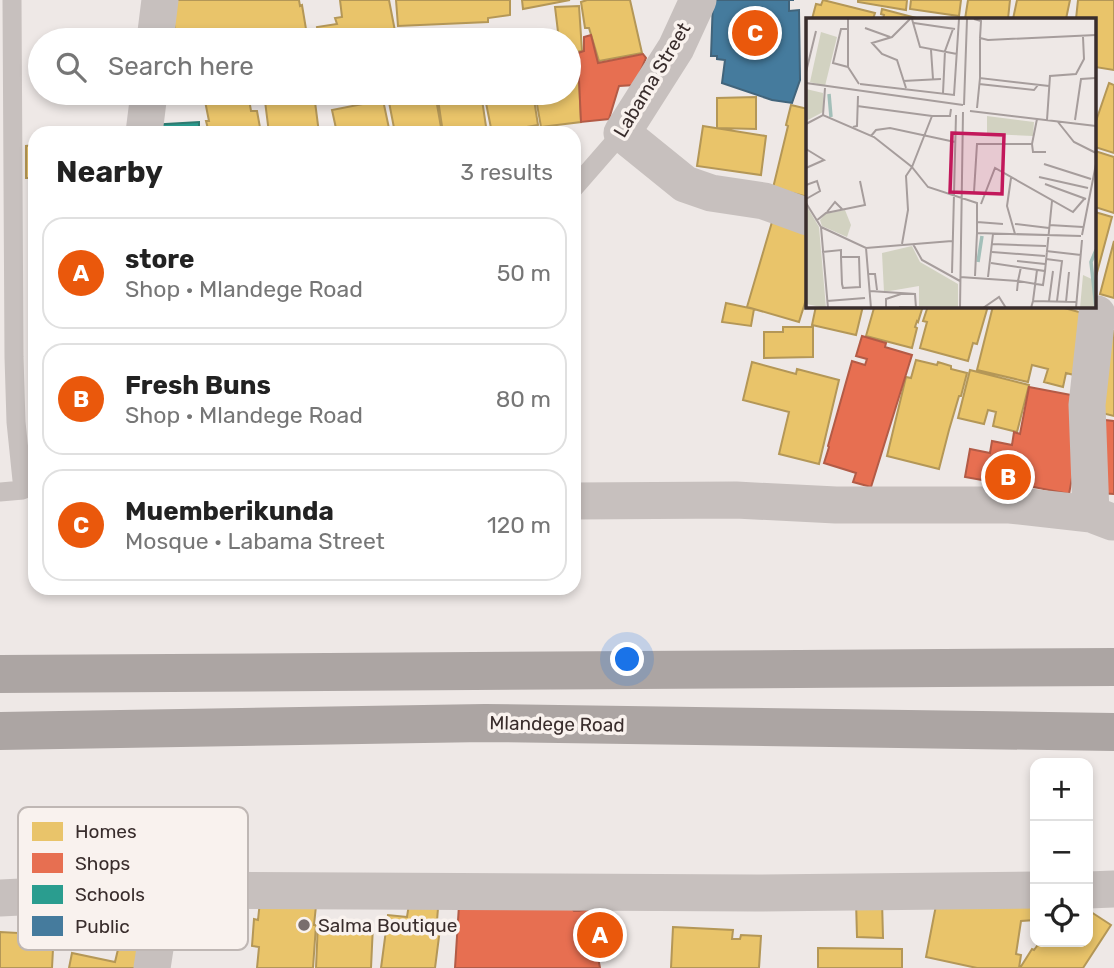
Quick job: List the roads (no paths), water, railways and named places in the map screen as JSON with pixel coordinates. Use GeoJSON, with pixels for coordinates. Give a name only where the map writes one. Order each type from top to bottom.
{"type":"FeatureCollection","features":[{"type":"Feature","properties":{"kind":"main road"},"geometry":{"type":"LineString","coordinates":[[0,674],[1114,667]]}},
{"type":"Feature","properties":{"kind":"main road"},"geometry":{"type":"LineString","coordinates":[[483,671],[485,723]]}},
{"type":"Feature","properties":{"kind":"main road","name":"Mlandege Road"},"geometry":{"type":"LineString","coordinates":[[0,731],[485,723],[1114,732]]}},
{"type":"Feature","properties":{"kind":"street"},"geometry":{"type":"LineString","coordinates":[[156,28],[160,0]]}},
{"type":"Feature","properties":{"kind":"street","name":"Labama Street"},"geometry":{"type":"LineString","coordinates":[[622,133],[676,48],[698,0]]}},
{"type":"Feature","properties":{"kind":"street"},"geometry":{"type":"LineString","coordinates":[[145,126],[148,105]]}},
{"type":"Feature","properties":{"kind":"street"},"geometry":{"type":"LineString","coordinates":[[622,133],[685,184],[710,193],[764,201],[806,216]]}},
{"type":"Feature","properties":{"kind":"street"},"geometry":{"type":"LineString","coordinates":[[581,502],[736,500],[836,505],[1010,505],[1103,518],[1087,405],[1095,314]]}},
{"type":"Feature","properties":{"kind":"street"},"geometry":{"type":"LineString","coordinates":[[248,890],[757,893],[1030,890]]}},
{"type":"Feature","properties":{"kind":"street"},"geometry":{"type":"LineString","coordinates":[[1093,890],[1114,890]]}},
{"type":"Feature","properties":{"kind":"street"},"geometry":{"type":"LineString","coordinates":[[0,898],[18,897]]}},
{"type":"Feature","properties":{"kind":"street"},"geometry":{"type":"LineString","coordinates":[[152,968],[155,950]]}},
{"type":"Feature","properties":{"kind":"lane"},"geometry":{"type":"LineString","coordinates":[[12,0],[7,357],[28,484]]}},
{"type":"Feature","properties":{"kind":"lane","name":"Labama Street"},"geometry":{"type":"LineString","coordinates":[[581,180],[622,133]]}},
{"type":"Feature","properties":{"kind":"lane"},"geometry":{"type":"LineString","coordinates":[[0,492],[28,489]]}},
{"type":"Feature","properties":{"kind":"place","name":"Muemberikunda"},"geometry":{"type":"Point","coordinates":[755,33]}},
{"type":"Feature","properties":{"kind":"place","name":"Fresh Buns"},"geometry":{"type":"Point","coordinates":[1008,477]}},
{"type":"Feature","properties":{"kind":"place","name":"Salma Boutique"},"geometry":{"type":"Point","coordinates":[304,925]}},
{"type":"Feature","properties":{"kind":"place","name":"store"},"geometry":{"type":"Point","coordinates":[600,935]}}]}
